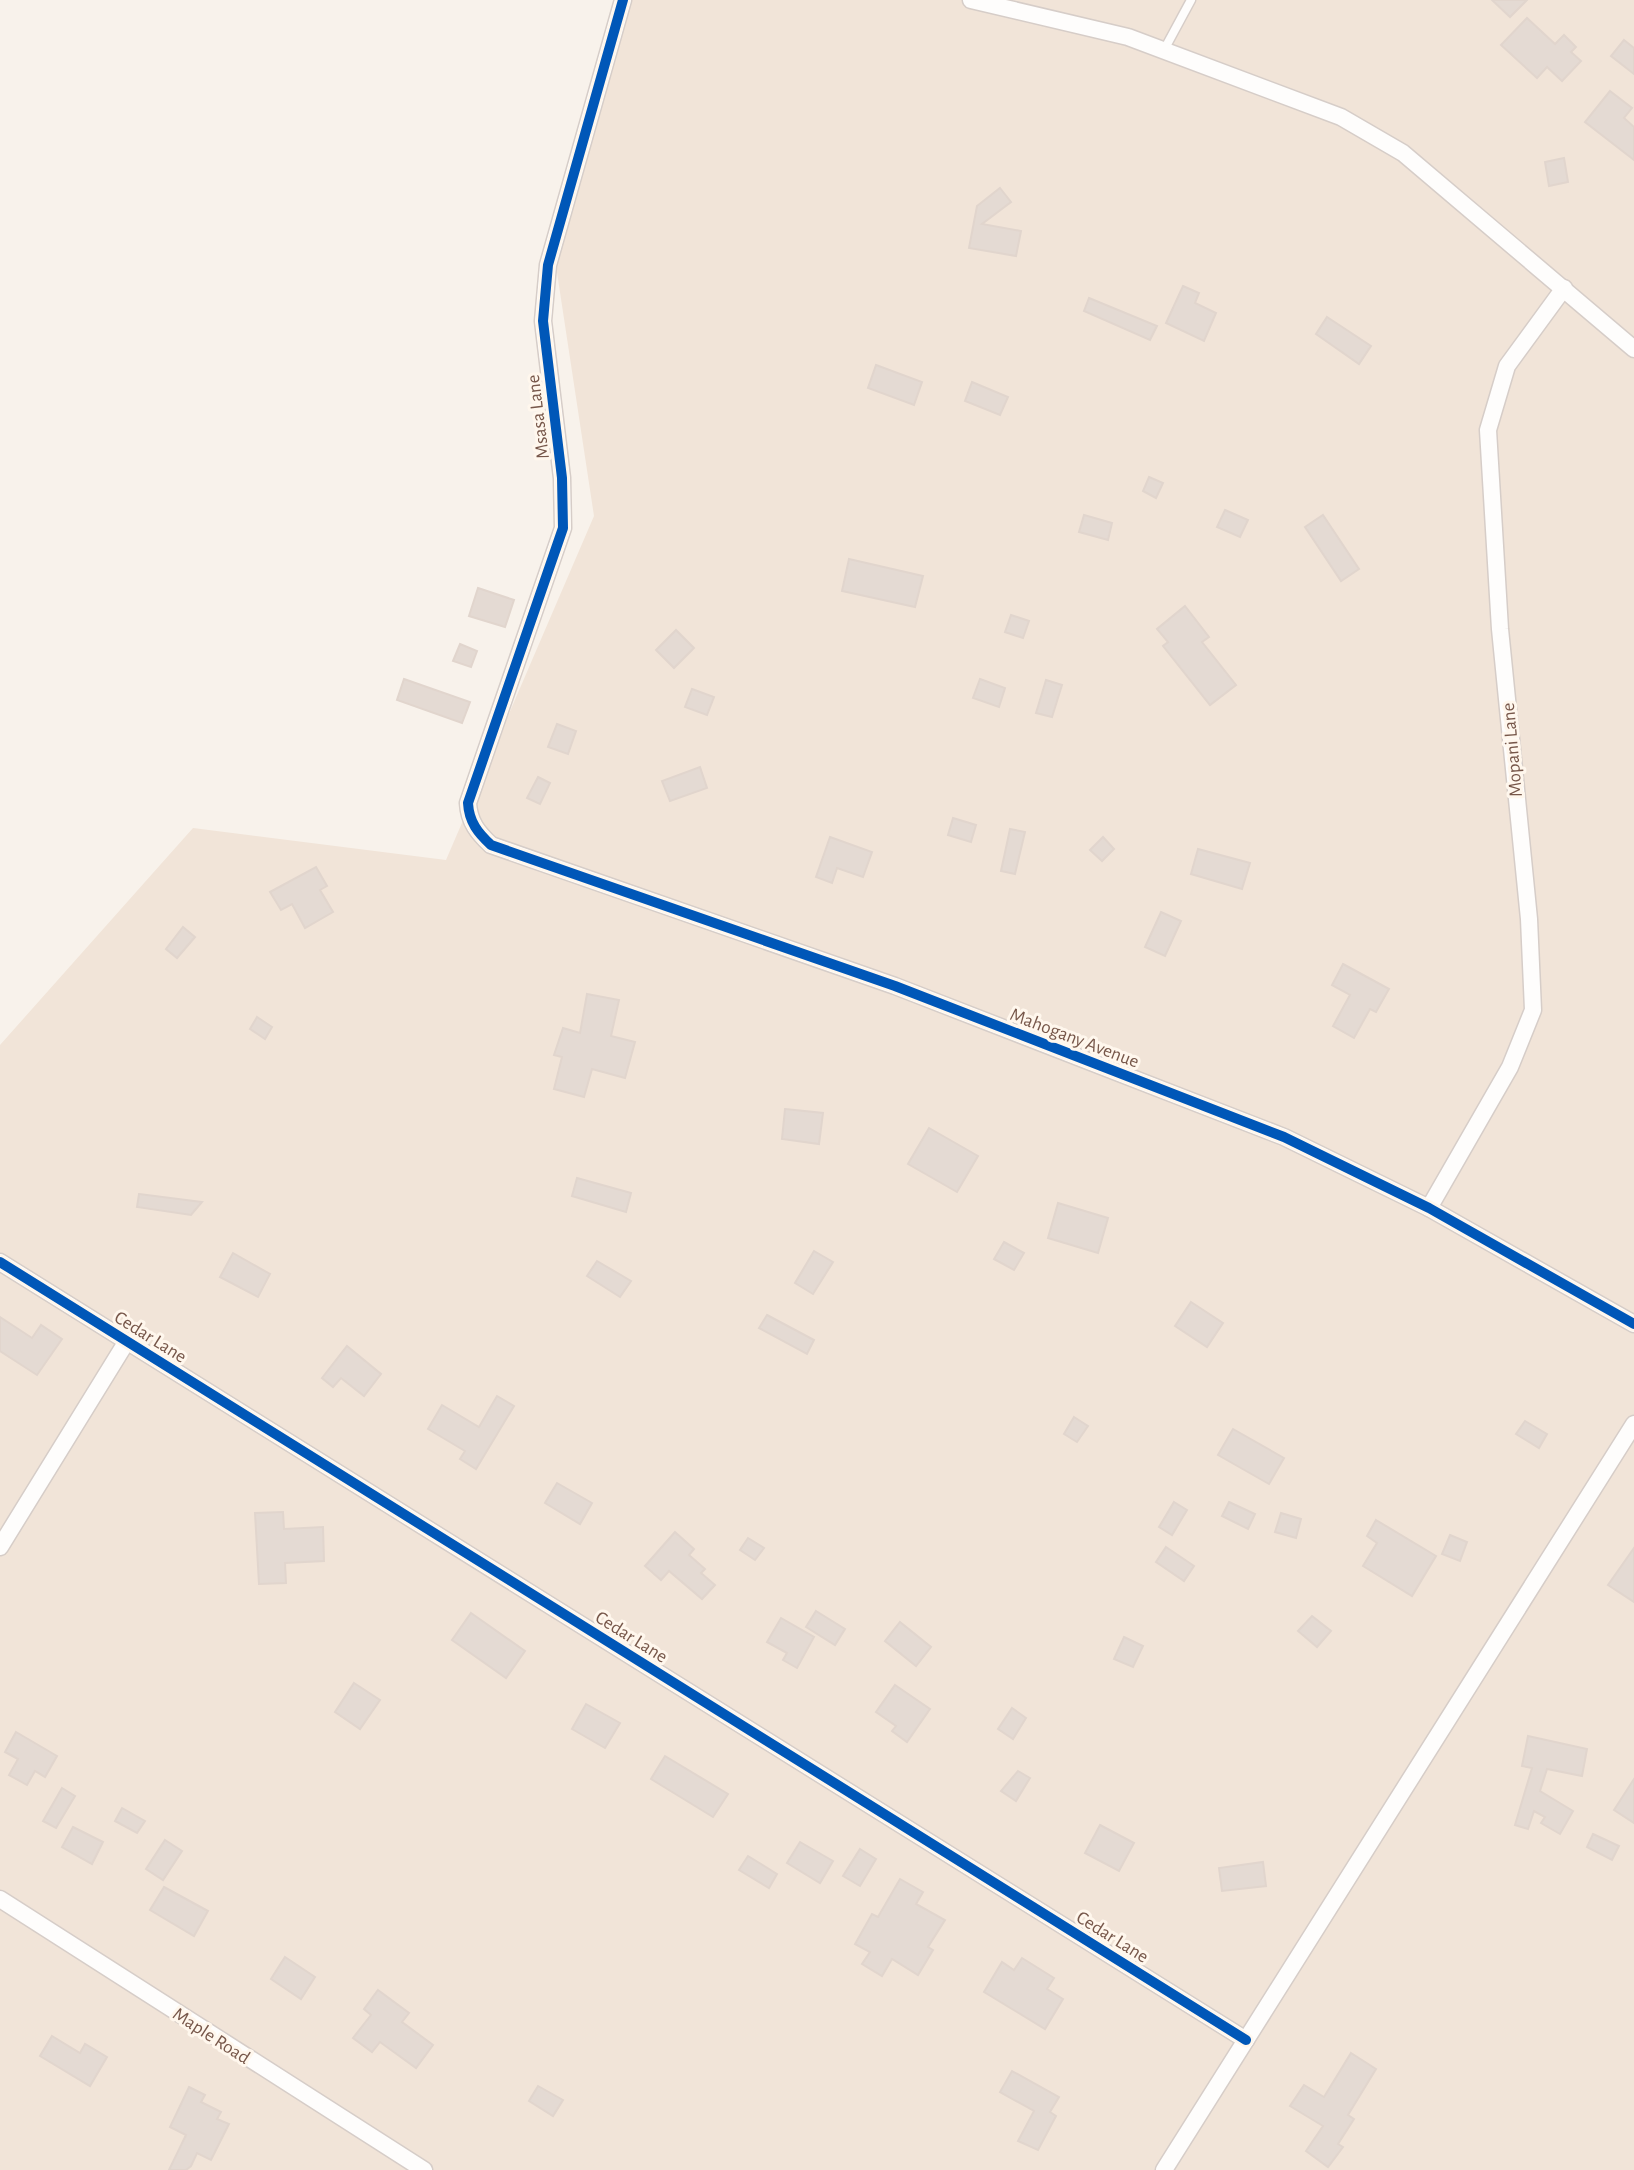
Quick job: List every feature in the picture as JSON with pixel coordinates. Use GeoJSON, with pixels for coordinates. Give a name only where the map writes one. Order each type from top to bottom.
{"type":"FeatureCollection","features":[{"type":"Feature","properties":{"kind":"street","name":"Msasa Lane"},"geometry":{"type":"LineString","coordinates":[[477,830],[468,803],[563,528],[562,478],[543,321],[543,294],[548,265],[622,0]]}},
{"type":"Feature","properties":{"kind":"street"},"geometry":{"type":"LineString","coordinates":[[971,0],[1128,37],[1341,117],[1403,153],[1634,349]]}},
{"type":"Feature","properties":{"kind":"street","name":"Mopani Lane"},"geometry":{"type":"LineString","coordinates":[[1429,1208],[1510,1067],[1533,1010],[1529,919],[1500,629],[1488,430],[1507,366],[1564,289]]}},
{"type":"Feature","properties":{"kind":"street","name":"Mahogany Avenue"},"geometry":{"type":"LineString","coordinates":[[477,830],[491,845],[895,986],[1283,1137],[1429,1208],[1634,1324]]}},
{"type":"Feature","properties":{"kind":"street","name":"Cedar Lane"},"geometry":{"type":"LineString","coordinates":[[0,1262],[1246,2040]]}},
{"type":"Feature","properties":{"kind":"street"},"geometry":{"type":"LineString","coordinates":[[0,1547],[127,1341]]}},
{"type":"Feature","properties":{"kind":"street"},"geometry":{"type":"LineString","coordinates":[[1164,2170],[1634,1424]]}},
{"type":"Feature","properties":{"kind":"street","name":"Maple Road"},"geometry":{"type":"LineString","coordinates":[[0,1899],[424,2170]]}},
{"type":"Feature","properties":{"kind":"lane"},"geometry":{"type":"LineString","coordinates":[[1164,50],[1191,0]]}},
{"type":"Feature","properties":{"kind":"shaded area"},"geometry":{"type":"Polygon","coordinates":[[[631,0],[1634,0],[1634,2170],[0,2170],[0,1045],[193,828],[446,860],[594,516],[556,266],[631,0]]]}},
{"type":"Feature","properties":{"kind":"building"},"geometry":{"type":"Polygon","coordinates":[[[1492,0],[1527,0],[1510,17],[1492,0]]]}},
{"type":"Feature","properties":{"kind":"building"},"geometry":{"type":"Polygon","coordinates":[[[1527,18],[1555,44],[1564,35],[1576,47],[1571,52],[1581,61],[1562,81],[1547,67],[1537,78],[1501,45],[1527,18]]]}},
{"type":"Feature","properties":{"kind":"building"},"geometry":{"type":"Polygon","coordinates":[[[1624,40],[1634,48],[1634,74],[1611,56],[1624,40]]]}},
{"type":"Feature","properties":{"kind":"building"},"geometry":{"type":"Polygon","coordinates":[[[1610,91],[1632,108],[1624,118],[1634,127],[1634,160],[1585,122],[1610,91]]]}},
{"type":"Feature","properties":{"kind":"building"},"geometry":{"type":"Polygon","coordinates":[[[1564,158],[1568,182],[1549,186],[1545,162],[1564,158]]]}},
{"type":"Feature","properties":{"kind":"building"},"geometry":{"type":"Polygon","coordinates":[[[1000,188],[1011,202],[982,224],[1021,231],[1016,256],[969,248],[977,206],[1000,188]]]}},
{"type":"Feature","properties":{"kind":"building"},"geometry":{"type":"Polygon","coordinates":[[[1183,286],[1199,293],[1195,303],[1216,313],[1204,341],[1166,323],[1183,286]]]}},
{"type":"Feature","properties":{"kind":"building"},"geometry":{"type":"Polygon","coordinates":[[[1089,298],[1157,326],[1150,340],[1084,311],[1089,298]]]}},
{"type":"Feature","properties":{"kind":"building"},"geometry":{"type":"Polygon","coordinates":[[[1327,317],[1371,346],[1359,364],[1316,334],[1327,317]]]}},
{"type":"Feature","properties":{"kind":"building"},"geometry":{"type":"Polygon","coordinates":[[[876,365],[922,382],[914,405],[868,388],[876,365]]]}},
{"type":"Feature","properties":{"kind":"building"},"geometry":{"type":"Polygon","coordinates":[[[972,382],[1008,397],[1000,415],[965,401],[972,382]]]}},
{"type":"Feature","properties":{"kind":"building"},"geometry":{"type":"Polygon","coordinates":[[[1149,477],[1163,483],[1156,498],[1143,491],[1149,477]]]}},
{"type":"Feature","properties":{"kind":"building"},"geometry":{"type":"Polygon","coordinates":[[[1225,510],[1248,520],[1240,537],[1217,527],[1225,510]]]}},
{"type":"Feature","properties":{"kind":"building"},"geometry":{"type":"Polygon","coordinates":[[[1084,515],[1112,523],[1108,540],[1079,532],[1084,515]]]}},
{"type":"Feature","properties":{"kind":"building"},"geometry":{"type":"Polygon","coordinates":[[[1323,515],[1359,569],[1341,581],[1305,527],[1323,515]]]}},
{"type":"Feature","properties":{"kind":"building"},"geometry":{"type":"Polygon","coordinates":[[[849,559],[923,576],[915,607],[842,591],[849,559]]]}},
{"type":"Feature","properties":{"kind":"building"},"geometry":{"type":"Polygon","coordinates":[[[478,588],[514,600],[505,627],[469,616],[478,588]]]}},
{"type":"Feature","properties":{"kind":"building"},"geometry":{"type":"Polygon","coordinates":[[[1185,606],[1209,637],[1202,642],[1236,685],[1210,705],[1163,646],[1168,642],[1157,629],[1185,606]]]}},
{"type":"Feature","properties":{"kind":"building"},"geometry":{"type":"Polygon","coordinates":[[[1011,615],[1029,621],[1023,638],[1005,632],[1011,615]]]}},
{"type":"Feature","properties":{"kind":"building"},"geometry":{"type":"Polygon","coordinates":[[[676,630],[694,648],[674,668],[656,650],[676,630]]]}},
{"type":"Feature","properties":{"kind":"building"},"geometry":{"type":"Polygon","coordinates":[[[460,644],[477,651],[471,667],[453,661],[460,644]]]}},
{"type":"Feature","properties":{"kind":"building"},"geometry":{"type":"Polygon","coordinates":[[[404,679],[470,702],[462,723],[397,700],[404,679]]]}},
{"type":"Feature","properties":{"kind":"building"},"geometry":{"type":"Polygon","coordinates":[[[980,679],[1005,688],[999,707],[973,698],[980,679]]]}},
{"type":"Feature","properties":{"kind":"building"},"geometry":{"type":"Polygon","coordinates":[[[1046,680],[1062,685],[1052,717],[1036,713],[1046,680]]]}},
{"type":"Feature","properties":{"kind":"building"},"geometry":{"type":"Polygon","coordinates":[[[692,689],[714,697],[707,715],[685,707],[692,689]]]}},
{"type":"Feature","properties":{"kind":"building"},"geometry":{"type":"Polygon","coordinates":[[[557,724],[576,731],[568,754],[548,747],[557,724]]]}},
{"type":"Feature","properties":{"kind":"building"},"geometry":{"type":"Polygon","coordinates":[[[700,767],[707,788],[670,801],[662,781],[700,767]]]}},
{"type":"Feature","properties":{"kind":"building"},"geometry":{"type":"Polygon","coordinates":[[[538,777],[550,783],[540,804],[527,798],[538,777]]]}},
{"type":"Feature","properties":{"kind":"building"},"geometry":{"type":"Polygon","coordinates":[[[953,818],[976,825],[971,842],[948,835],[953,818]]]}},
{"type":"Feature","properties":{"kind":"building"},"geometry":{"type":"Polygon","coordinates":[[[1010,829],[1025,832],[1015,874],[1001,871],[1010,829]]]}},
{"type":"Feature","properties":{"kind":"building"},"geometry":{"type":"Polygon","coordinates":[[[830,837],[872,852],[863,877],[837,868],[832,883],[816,877],[830,837]]]}},
{"type":"Feature","properties":{"kind":"building"},"geometry":{"type":"Polygon","coordinates":[[[1103,837],[1114,849],[1102,861],[1090,850],[1103,837]]]}},
{"type":"Feature","properties":{"kind":"building"},"geometry":{"type":"Polygon","coordinates":[[[1198,849],[1250,863],[1242,889],[1191,874],[1198,849]]]}},
{"type":"Feature","properties":{"kind":"building"},"geometry":{"type":"Polygon","coordinates":[[[316,867],[327,886],[320,890],[333,912],[305,928],[292,904],[281,910],[270,892],[316,867]]]}},
{"type":"Feature","properties":{"kind":"building"},"geometry":{"type":"Polygon","coordinates":[[[1161,912],[1181,921],[1165,956],[1145,947],[1161,912]]]}},
{"type":"Feature","properties":{"kind":"building"},"geometry":{"type":"Polygon","coordinates":[[[183,927],[195,937],[177,958],[166,949],[183,927]]]}},
{"type":"Feature","properties":{"kind":"building"},"geometry":{"type":"Polygon","coordinates":[[[1343,964],[1389,989],[1376,1012],[1370,1009],[1354,1038],[1333,1026],[1350,995],[1332,985],[1343,964]]]}},
{"type":"Feature","properties":{"kind":"building"},"geometry":{"type":"Polygon","coordinates":[[[587,994],[619,1000],[611,1036],[635,1042],[625,1078],[592,1069],[584,1097],[554,1089],[562,1057],[554,1055],[563,1028],[580,1033],[587,994]]]}},
{"type":"Feature","properties":{"kind":"building"},"geometry":{"type":"Polygon","coordinates":[[[257,1017],[272,1027],[265,1039],[250,1029],[257,1017]]]}},
{"type":"Feature","properties":{"kind":"building"},"geometry":{"type":"Polygon","coordinates":[[[785,1109],[823,1113],[819,1144],[782,1139],[785,1109]]]}},
{"type":"Feature","properties":{"kind":"building"},"geometry":{"type":"Polygon","coordinates":[[[929,1128],[978,1156],[957,1192],[908,1164],[929,1128]]]}},
{"type":"Feature","properties":{"kind":"building"},"geometry":{"type":"Polygon","coordinates":[[[577,1178],[631,1193],[626,1212],[572,1196],[577,1178]]]}},
{"type":"Feature","properties":{"kind":"building"},"geometry":{"type":"Polygon","coordinates":[[[139,1194],[202,1202],[191,1215],[137,1207],[139,1194]]]}},
{"type":"Feature","properties":{"kind":"building"},"geometry":{"type":"Polygon","coordinates":[[[1058,1203],[1108,1218],[1098,1253],[1048,1238],[1058,1203]]]}},
{"type":"Feature","properties":{"kind":"building"},"geometry":{"type":"Polygon","coordinates":[[[1004,1242],[1024,1253],[1014,1270],[994,1259],[1004,1242]]]}},
{"type":"Feature","properties":{"kind":"building"},"geometry":{"type":"Polygon","coordinates":[[[814,1251],[833,1262],[813,1294],[795,1283],[814,1251]]]}},
{"type":"Feature","properties":{"kind":"building"},"geometry":{"type":"Polygon","coordinates":[[[233,1253],[270,1274],[258,1297],[220,1277],[233,1253]]]}},
{"type":"Feature","properties":{"kind":"building"},"geometry":{"type":"Polygon","coordinates":[[[597,1261],[631,1281],[620,1297],[587,1276],[597,1261]]]}},
{"type":"Feature","properties":{"kind":"building"},"geometry":{"type":"Polygon","coordinates":[[[1191,1302],[1223,1323],[1207,1347],[1175,1326],[1191,1302]]]}},
{"type":"Feature","properties":{"kind":"building"},"geometry":{"type":"Polygon","coordinates":[[[767,1315],[814,1340],[807,1354],[759,1328],[767,1315]]]}},
{"type":"Feature","properties":{"kind":"building"},"geometry":{"type":"Polygon","coordinates":[[[0,1317],[32,1338],[41,1325],[62,1339],[37,1375],[0,1351],[0,1317]]]}},
{"type":"Feature","properties":{"kind":"building"},"geometry":{"type":"Polygon","coordinates":[[[347,1346],[381,1374],[364,1396],[341,1378],[333,1387],[322,1378],[347,1346]]]}},
{"type":"Feature","properties":{"kind":"building"},"geometry":{"type":"Polygon","coordinates":[[[497,1396],[514,1406],[476,1469],[460,1459],[465,1451],[428,1429],[442,1405],[479,1427],[497,1396]]]}},
{"type":"Feature","properties":{"kind":"building"},"geometry":{"type":"Polygon","coordinates":[[[1074,1417],[1088,1426],[1077,1442],[1064,1434],[1074,1417]]]}},
{"type":"Feature","properties":{"kind":"building"},"geometry":{"type":"Polygon","coordinates":[[[1525,1421],[1547,1434],[1539,1448],[1516,1434],[1525,1421]]]}},
{"type":"Feature","properties":{"kind":"building"},"geometry":{"type":"Polygon","coordinates":[[[1233,1429],[1284,1458],[1269,1484],[1218,1455],[1233,1429]]]}},
{"type":"Feature","properties":{"kind":"building"},"geometry":{"type":"Polygon","coordinates":[[[557,1483],[592,1503],[580,1524],[545,1503],[557,1483]]]}},
{"type":"Feature","properties":{"kind":"building"},"geometry":{"type":"Polygon","coordinates":[[[1174,1502],[1187,1510],[1172,1535],[1159,1527],[1174,1502]]]}},
{"type":"Feature","properties":{"kind":"building"},"geometry":{"type":"Polygon","coordinates":[[[1229,1502],[1255,1514],[1248,1529],[1222,1516],[1229,1502]]]}},
{"type":"Feature","properties":{"kind":"building"},"geometry":{"type":"Polygon","coordinates":[[[283,1512],[284,1529],[323,1527],[324,1561],[285,1563],[286,1583],[259,1584],[255,1513],[283,1512]]]}},
{"type":"Feature","properties":{"kind":"building"},"geometry":{"type":"Polygon","coordinates":[[[1281,1513],[1301,1519],[1296,1538],[1275,1532],[1281,1513]]]}},
{"type":"Feature","properties":{"kind":"building"},"geometry":{"type":"Polygon","coordinates":[[[1376,1520],[1436,1556],[1412,1596],[1363,1566],[1377,1543],[1367,1536],[1376,1520]]]}},
{"type":"Feature","properties":{"kind":"building"},"geometry":{"type":"Polygon","coordinates":[[[675,1532],[694,1549],[689,1555],[705,1569],[701,1573],[715,1585],[702,1599],[669,1571],[661,1580],[645,1566],[675,1532]]]}},
{"type":"Feature","properties":{"kind":"building"},"geometry":{"type":"Polygon","coordinates":[[[1450,1535],[1467,1542],[1460,1561],[1442,1554],[1450,1535]]]}},
{"type":"Feature","properties":{"kind":"building"},"geometry":{"type":"Polygon","coordinates":[[[748,1538],[764,1548],[755,1560],[740,1550],[748,1538]]]}},
{"type":"Feature","properties":{"kind":"building"},"geometry":{"type":"Polygon","coordinates":[[[1166,1547],[1194,1566],[1184,1581],[1156,1562],[1166,1547]]]}},
{"type":"Feature","properties":{"kind":"building"},"geometry":{"type":"Polygon","coordinates":[[[1634,1548],[1634,1602],[1608,1585],[1634,1548]]]}},
{"type":"Feature","properties":{"kind":"building"},"geometry":{"type":"Polygon","coordinates":[[[816,1611],[845,1629],[835,1645],[806,1627],[816,1611]]]}},
{"type":"Feature","properties":{"kind":"building"},"geometry":{"type":"Polygon","coordinates":[[[471,1613],[525,1651],[506,1678],[452,1640],[471,1613]]]}},
{"type":"Feature","properties":{"kind":"building"},"geometry":{"type":"Polygon","coordinates":[[[1312,1616],[1331,1631],[1317,1647],[1298,1631],[1312,1616]]]}},
{"type":"Feature","properties":{"kind":"building"},"geometry":{"type":"Polygon","coordinates":[[[781,1618],[814,1637],[797,1668],[783,1660],[787,1653],[767,1642],[781,1618]]]}},
{"type":"Feature","properties":{"kind":"building"},"geometry":{"type":"Polygon","coordinates":[[[900,1622],[931,1647],[916,1666],[885,1641],[900,1622]]]}},
{"type":"Feature","properties":{"kind":"building"},"geometry":{"type":"Polygon","coordinates":[[[1124,1637],[1143,1646],[1133,1667],[1114,1659],[1124,1637]]]}},
{"type":"Feature","properties":{"kind":"building"},"geometry":{"type":"Polygon","coordinates":[[[354,1683],[380,1700],[360,1729],[335,1712],[354,1683]]]}},
{"type":"Feature","properties":{"kind":"building"},"geometry":{"type":"Polygon","coordinates":[[[895,1685],[930,1709],[907,1742],[892,1731],[896,1726],[876,1712],[895,1685]]]}},
{"type":"Feature","properties":{"kind":"building"},"geometry":{"type":"Polygon","coordinates":[[[586,1704],[620,1723],[605,1748],[572,1729],[586,1704]]]}},
{"type":"Feature","properties":{"kind":"building"},"geometry":{"type":"Polygon","coordinates":[[[1012,1708],[1026,1718],[1013,1739],[998,1729],[1012,1708]]]}},
{"type":"Feature","properties":{"kind":"building"},"geometry":{"type":"Polygon","coordinates":[[[16,1732],[57,1756],[45,1777],[35,1771],[27,1785],[9,1775],[18,1759],[5,1752],[16,1732]]]}},
{"type":"Feature","properties":{"kind":"building"},"geometry":{"type":"Polygon","coordinates":[[[1528,1736],[1587,1749],[1582,1776],[1547,1769],[1540,1791],[1573,1811],[1560,1834],[1541,1823],[1545,1817],[1534,1811],[1528,1829],[1515,1825],[1532,1768],[1522,1766],[1528,1736]]]}},
{"type":"Feature","properties":{"kind":"building"},"geometry":{"type":"Polygon","coordinates":[[[665,1756],[728,1794],[713,1817],[651,1779],[665,1756]]]}},
{"type":"Feature","properties":{"kind":"building"},"geometry":{"type":"Polygon","coordinates":[[[1018,1771],[1030,1778],[1016,1801],[1001,1791],[1018,1771]]]}},
{"type":"Feature","properties":{"kind":"building"},"geometry":{"type":"Polygon","coordinates":[[[1634,1779],[1634,1823],[1614,1810],[1634,1779]]]}},
{"type":"Feature","properties":{"kind":"building"},"geometry":{"type":"Polygon","coordinates":[[[62,1788],[75,1796],[56,1828],[43,1821],[62,1788]]]}},
{"type":"Feature","properties":{"kind":"building"},"geometry":{"type":"Polygon","coordinates":[[[122,1808],[145,1821],[137,1833],[115,1821],[122,1808]]]}},
{"type":"Feature","properties":{"kind":"building"},"geometry":{"type":"Polygon","coordinates":[[[1100,1825],[1134,1843],[1119,1871],[1085,1853],[1100,1825]]]}},
{"type":"Feature","properties":{"kind":"building"},"geometry":{"type":"Polygon","coordinates":[[[73,1827],[103,1842],[92,1864],[62,1847],[73,1827]]]}},
{"type":"Feature","properties":{"kind":"building"},"geometry":{"type":"Polygon","coordinates":[[[1593,1834],[1619,1846],[1612,1860],[1587,1847],[1593,1834]]]}},
{"type":"Feature","properties":{"kind":"building"},"geometry":{"type":"Polygon","coordinates":[[[165,1840],[182,1851],[163,1880],[146,1869],[165,1840]]]}},
{"type":"Feature","properties":{"kind":"building"},"geometry":{"type":"Polygon","coordinates":[[[800,1842],[833,1861],[820,1883],[787,1863],[800,1842]]]}},
{"type":"Feature","properties":{"kind":"building"},"geometry":{"type":"Polygon","coordinates":[[[860,1849],[876,1859],[860,1886],[843,1876],[860,1849]]]}},
{"type":"Feature","properties":{"kind":"building"},"geometry":{"type":"Polygon","coordinates":[[[748,1856],[777,1874],[769,1888],[739,1870],[748,1856]]]}},
{"type":"Feature","properties":{"kind":"building"},"geometry":{"type":"Polygon","coordinates":[[[1263,1862],[1266,1886],[1222,1891],[1219,1868],[1263,1862]]]}},
{"type":"Feature","properties":{"kind":"building"},"geometry":{"type":"Polygon","coordinates":[[[900,1879],[923,1892],[916,1904],[945,1920],[928,1947],[933,1950],[918,1975],[892,1959],[882,1976],[862,1964],[870,1952],[855,1944],[872,1914],[878,1917],[900,1879]]]}},
{"type":"Feature","properties":{"kind":"building"},"geometry":{"type":"Polygon","coordinates":[[[164,1887],[208,1911],[194,1936],[150,1910],[164,1887]]]}},
{"type":"Feature","properties":{"kind":"building"},"geometry":{"type":"Polygon","coordinates":[[[285,1957],[315,1977],[301,1999],[271,1979],[285,1957]]]}},
{"type":"Feature","properties":{"kind":"building"},"geometry":{"type":"Polygon","coordinates":[[[1022,1958],[1054,1978],[1047,1989],[1063,1999],[1045,2029],[984,1992],[1002,1962],[1014,1970],[1022,1958]]]}},
{"type":"Feature","properties":{"kind":"building"},"geometry":{"type":"Polygon","coordinates":[[[378,1990],[409,2013],[402,2022],[433,2045],[416,2068],[380,2042],[372,2052],[353,2038],[371,2015],[364,2009],[378,1990]]]}},
{"type":"Feature","properties":{"kind":"building"},"geometry":{"type":"Polygon","coordinates":[[[52,2036],[80,2053],[85,2044],[107,2057],[90,2086],[40,2056],[52,2036]]]}},
{"type":"Feature","properties":{"kind":"building"},"geometry":{"type":"Polygon","coordinates":[[[1351,2053],[1376,2069],[1348,2115],[1354,2119],[1338,2144],[1343,2147],[1328,2167],[1306,2151],[1323,2126],[1290,2106],[1304,2085],[1324,2097],[1351,2053]]]}},
{"type":"Feature","properties":{"kind":"building"},"geometry":{"type":"Polygon","coordinates":[[[1012,2071],[1059,2097],[1050,2112],[1056,2116],[1038,2150],[1018,2141],[1034,2111],[1000,2092],[1012,2071]]]}},
{"type":"Feature","properties":{"kind":"building"},"geometry":{"type":"Polygon","coordinates":[[[538,2086],[563,2100],[553,2116],[529,2101],[538,2086]]]}},
{"type":"Feature","properties":{"kind":"building"},"geometry":{"type":"Polygon","coordinates":[[[189,2087],[205,2095],[201,2102],[221,2112],[217,2119],[229,2124],[211,2160],[197,2153],[186,2170],[169,2170],[186,2135],[170,2127],[189,2087]]]}},
{"type":"Feature","properties":{"kind":"cycle path"},"geometry":{"type":"LineString","coordinates":[[623,0],[548,265],[543,321],[562,478],[563,528],[468,803],[470,816],[478,831],[491,845],[895,986],[1284,1137],[1429,1208],[1634,1324]]}},
{"type":"Feature","properties":{"kind":"cycle path"},"geometry":{"type":"LineString","coordinates":[[0,1262],[1246,2040]]}}]}
